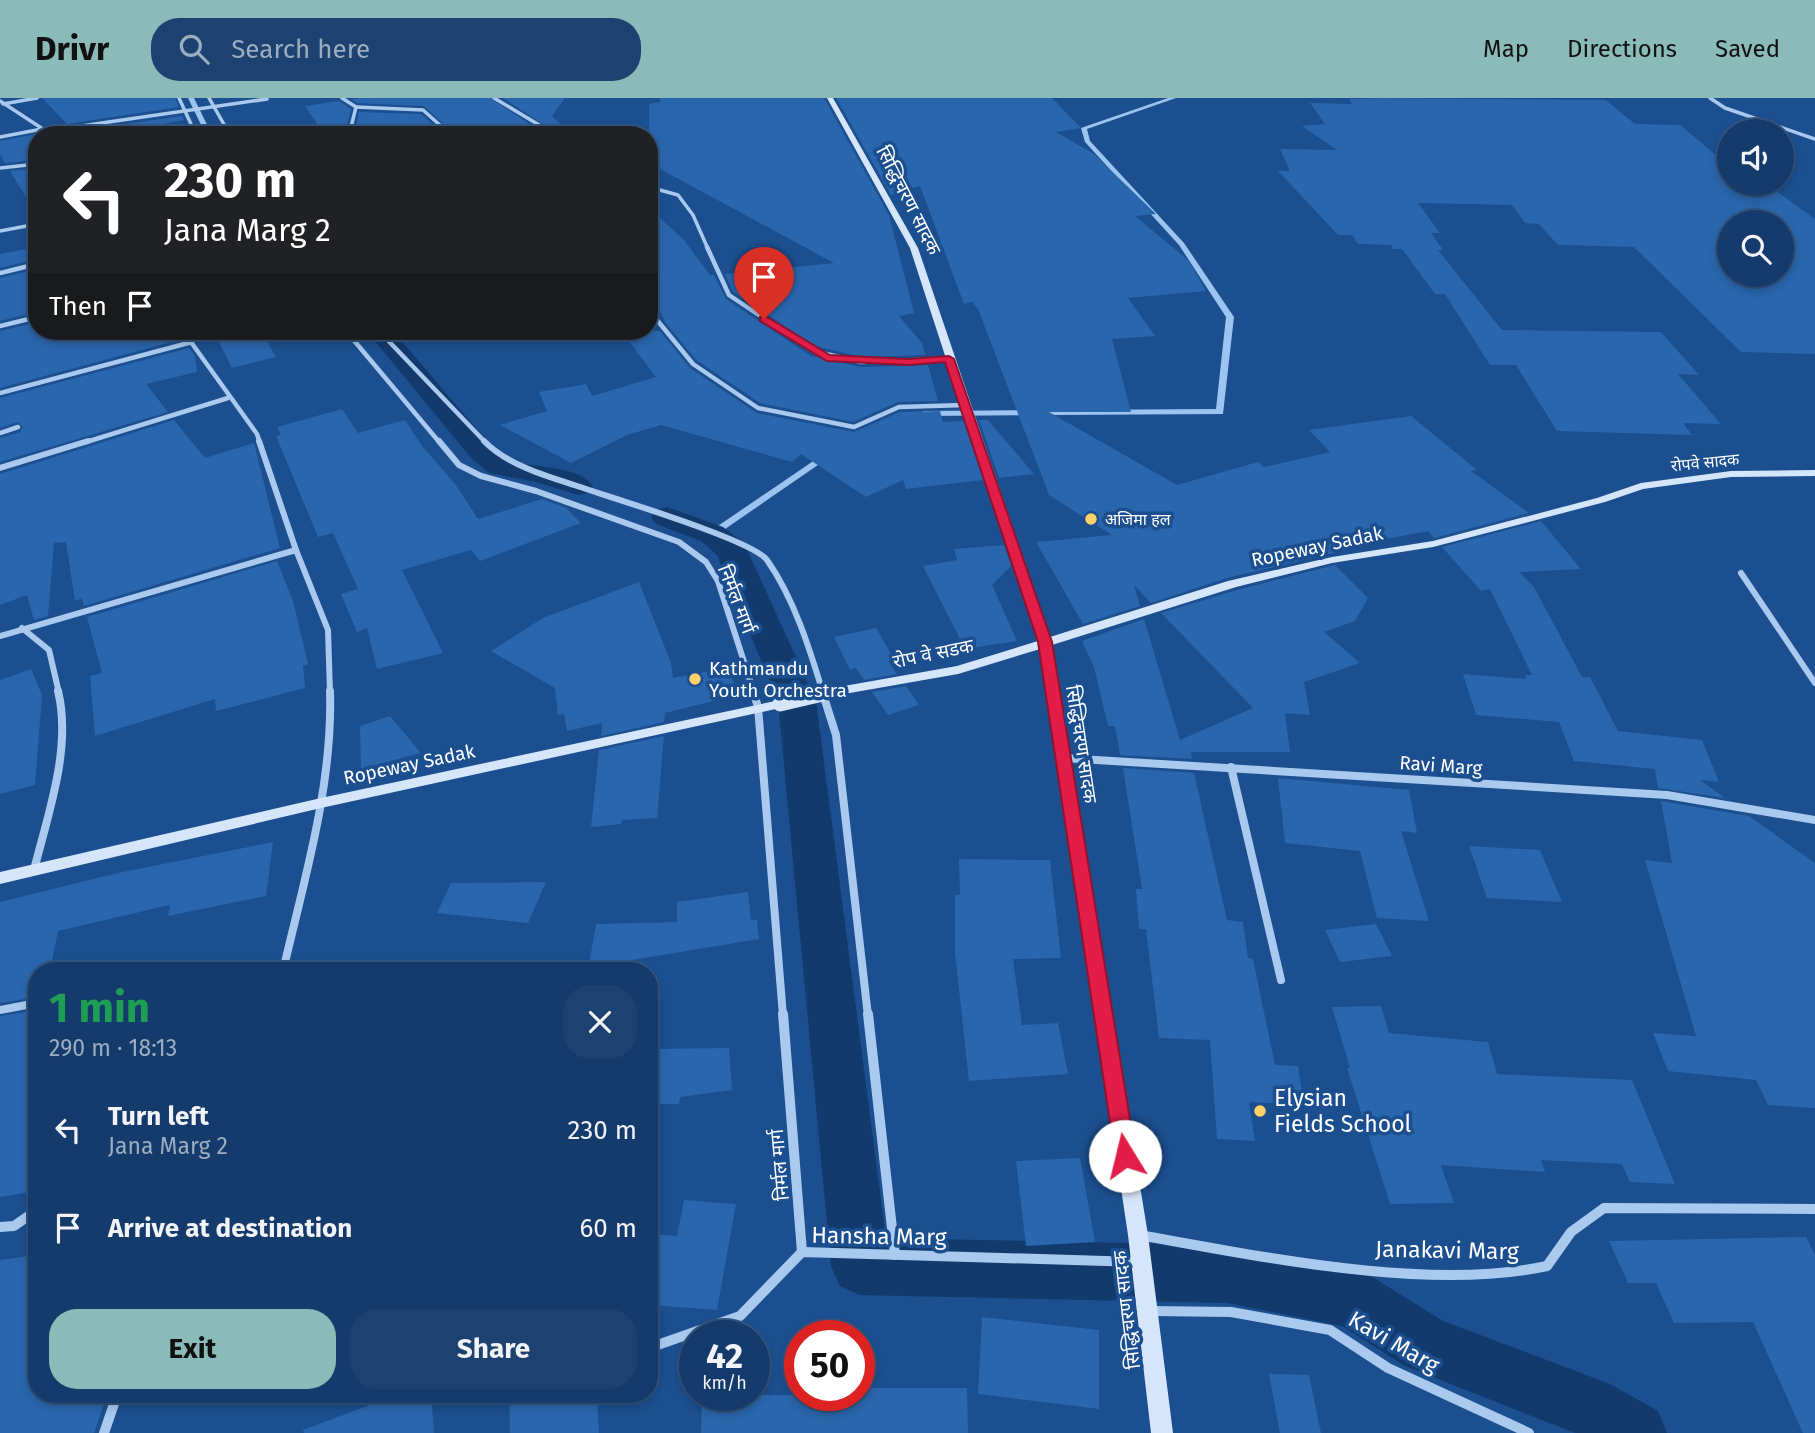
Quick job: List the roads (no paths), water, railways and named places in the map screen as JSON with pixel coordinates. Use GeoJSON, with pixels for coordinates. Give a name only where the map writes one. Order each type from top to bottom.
{"type":"FeatureCollection","features":[{"type":"Feature","properties":{"kind":"main road","name":"सिद्धिचरण सादक"},"geometry":{"type":"LineString","coordinates":[[830,98],[914,248],[1045,642],[1138,1235],[1162,1433]]}},
{"type":"Feature","properties":{"kind":"main road","name":"रोपवे सादक"},"geometry":{"type":"LineString","coordinates":[[1601,500],[1641,486],[1731,474],[1815,473]]}},
{"type":"Feature","properties":{"kind":"main road","name":"Ropeway Sadak"},"geometry":{"type":"LineString","coordinates":[[1045,642],[1232,584],[1332,560],[1433,544],[1601,500]]}},
{"type":"Feature","properties":{"kind":"main road","name":"रोप वे सडक"},"geometry":{"type":"LineString","coordinates":[[827,693],[958,670],[1045,642]]}},
{"type":"Feature","properties":{"kind":"main road","name":"Ropeway Sadak"},"geometry":{"type":"LineString","coordinates":[[0,878],[321,803],[827,693]]}},
{"type":"Feature","properties":{"kind":"street"},"geometry":{"type":"LineString","coordinates":[[1,103],[37,98]]}},
{"type":"Feature","properties":{"kind":"street"},"geometry":{"type":"LineString","coordinates":[[178,98],[192,126]]}},
{"type":"Feature","properties":{"kind":"street"},"geometry":{"type":"LineString","coordinates":[[209,98],[225,126]]}},
{"type":"Feature","properties":{"kind":"street"},"geometry":{"type":"LineString","coordinates":[[85,126],[277,98]]}},
{"type":"Feature","properties":{"kind":"street"},"geometry":{"type":"LineString","coordinates":[[342,98],[356,107],[423,110],[441,126]]}},
{"type":"Feature","properties":{"kind":"street"},"geometry":{"type":"LineString","coordinates":[[494,98],[542,126]]}},
{"type":"Feature","properties":{"kind":"street"},"geometry":{"type":"LineString","coordinates":[[1710,98],[1725,108],[1815,139]]}},
{"type":"Feature","properties":{"kind":"street"},"geometry":{"type":"LineString","coordinates":[[1,103],[37,126]]}},
{"type":"Feature","properties":{"kind":"street"},"geometry":{"type":"LineString","coordinates":[[351,126],[356,107]]}},
{"type":"Feature","properties":{"kind":"street"},"geometry":{"type":"LineString","coordinates":[[0,137],[28,134]]}},
{"type":"Feature","properties":{"kind":"street"},"geometry":{"type":"LineString","coordinates":[[0,168],[28,165]]}},
{"type":"Feature","properties":{"kind":"street"},"geometry":{"type":"LineString","coordinates":[[658,189],[678,195],[693,215],[729,295],[813,351],[827,358],[908,362],[949,359]]}},
{"type":"Feature","properties":{"kind":"street"},"geometry":{"type":"LineString","coordinates":[[0,231],[28,226]]}},
{"type":"Feature","properties":{"kind":"street"},"geometry":{"type":"LineString","coordinates":[[0,273],[28,266]]}},
{"type":"Feature","properties":{"kind":"street"},"geometry":{"type":"LineString","coordinates":[[0,326],[28,319]]}},
{"type":"Feature","properties":{"kind":"street"},"geometry":{"type":"LineString","coordinates":[[658,321],[693,364],[758,408],[854,427],[899,407],[965,405]]}},
{"type":"Feature","properties":{"kind":"street","name":"निर्मल मार्ग"},"geometry":{"type":"LineString","coordinates":[[354,340],[459,465],[481,476],[536,491],[679,542],[706,562],[718,581],[758,707],[802,1252]]}},
{"type":"Feature","properties":{"kind":"street"},"geometry":{"type":"LineString","coordinates":[[388,340],[492,449],[543,475],[710,531],[766,558],[805,635],[836,735],[895,1255]]}},
{"type":"Feature","properties":{"kind":"street"},"geometry":{"type":"LineString","coordinates":[[0,393],[192,342],[228,398],[257,434],[296,550],[328,630],[331,722],[321,803],[285,962]]}},
{"type":"Feature","properties":{"kind":"street"},"geometry":{"type":"LineString","coordinates":[[0,468],[228,398]]}},
{"type":"Feature","properties":{"kind":"street"},"geometry":{"type":"LineString","coordinates":[[0,433],[18,427]]}},
{"type":"Feature","properties":{"kind":"street"},"geometry":{"type":"LineString","coordinates":[[0,636],[296,550]]}},
{"type":"Feature","properties":{"kind":"street"},"geometry":{"type":"LineString","coordinates":[[1741,573],[1815,683]]}},
{"type":"Feature","properties":{"kind":"street"},"geometry":{"type":"LineString","coordinates":[[22,628],[49,650],[63,711],[55,785],[34,870]]}},
{"type":"Feature","properties":{"kind":"street","name":"Ravi Marg"},"geometry":{"type":"LineString","coordinates":[[1063,758],[1667,795],[1815,820]]}},
{"type":"Feature","properties":{"kind":"street"},"geometry":{"type":"LineString","coordinates":[[1231,767],[1281,980]]}},
{"type":"Feature","properties":{"kind":"street"},"geometry":{"type":"LineString","coordinates":[[0,1010],[28,1005]]}},
{"type":"Feature","properties":{"kind":"street","name":"Janakavi Marg"},"geometry":{"type":"LineString","coordinates":[[1138,1235],[1311,1263],[1400,1272],[1513,1274],[1547,1266],[1561,1240],[1576,1225],[1604,1208],[1815,1209]]}},
{"type":"Feature","properties":{"kind":"street"},"geometry":{"type":"LineString","coordinates":[[0,1227],[14,1226],[28,1216]]}},
{"type":"Feature","properties":{"kind":"street","name":"Hansha Marg"},"geometry":{"type":"LineString","coordinates":[[658,1345],[740,1316],[802,1252],[1140,1262]]}},
{"type":"Feature","properties":{"kind":"street","name":"Kavi Marg"},"geometry":{"type":"LineString","coordinates":[[1146,1311],[1231,1312],[1330,1330],[1388,1368],[1529,1433]]}},
{"type":"Feature","properties":{"kind":"street"},"geometry":{"type":"LineString","coordinates":[[104,1433],[114,1403]]}},
{"type":"Feature","properties":{"kind":"waterway"},"geometry":{"type":"LineString","coordinates":[[191,98],[205,126]]}},
{"type":"Feature","properties":{"kind":"waterway"},"geometry":{"type":"LineString","coordinates":[[924,414],[1220,412],[1230,317],[1182,244],[1087,141],[1084,128],[1173,98]]}},
{"type":"Feature","properties":{"kind":"waterway"},"geometry":{"type":"LineString","coordinates":[[387,340],[481,452],[500,467],[541,474],[578,486]]}},
{"type":"Feature","properties":{"kind":"waterway"},"geometry":{"type":"LineString","coordinates":[[712,534],[828,454]]}},
{"type":"Feature","properties":{"kind":"waterway"},"geometry":{"type":"LineString","coordinates":[[667,517],[712,534],[732,550],[797,701],[854,1191],[860,1266],[1228,1274],[1353,1299],[1426,1345],[1588,1406],[1636,1433]]}},
{"type":"Feature","properties":{"kind":"place","name":"अजिमा हल"},"geometry":{"type":"Point","coordinates":[1091,519]}},
{"type":"Feature","properties":{"kind":"place","name":"Kathmandu Youth Orchestra"},"geometry":{"type":"Point","coordinates":[695,679]}},
{"type":"Feature","properties":{"kind":"place","name":"Elysian Fields School"},"geometry":{"type":"Point","coordinates":[1260,1111]}}]}
